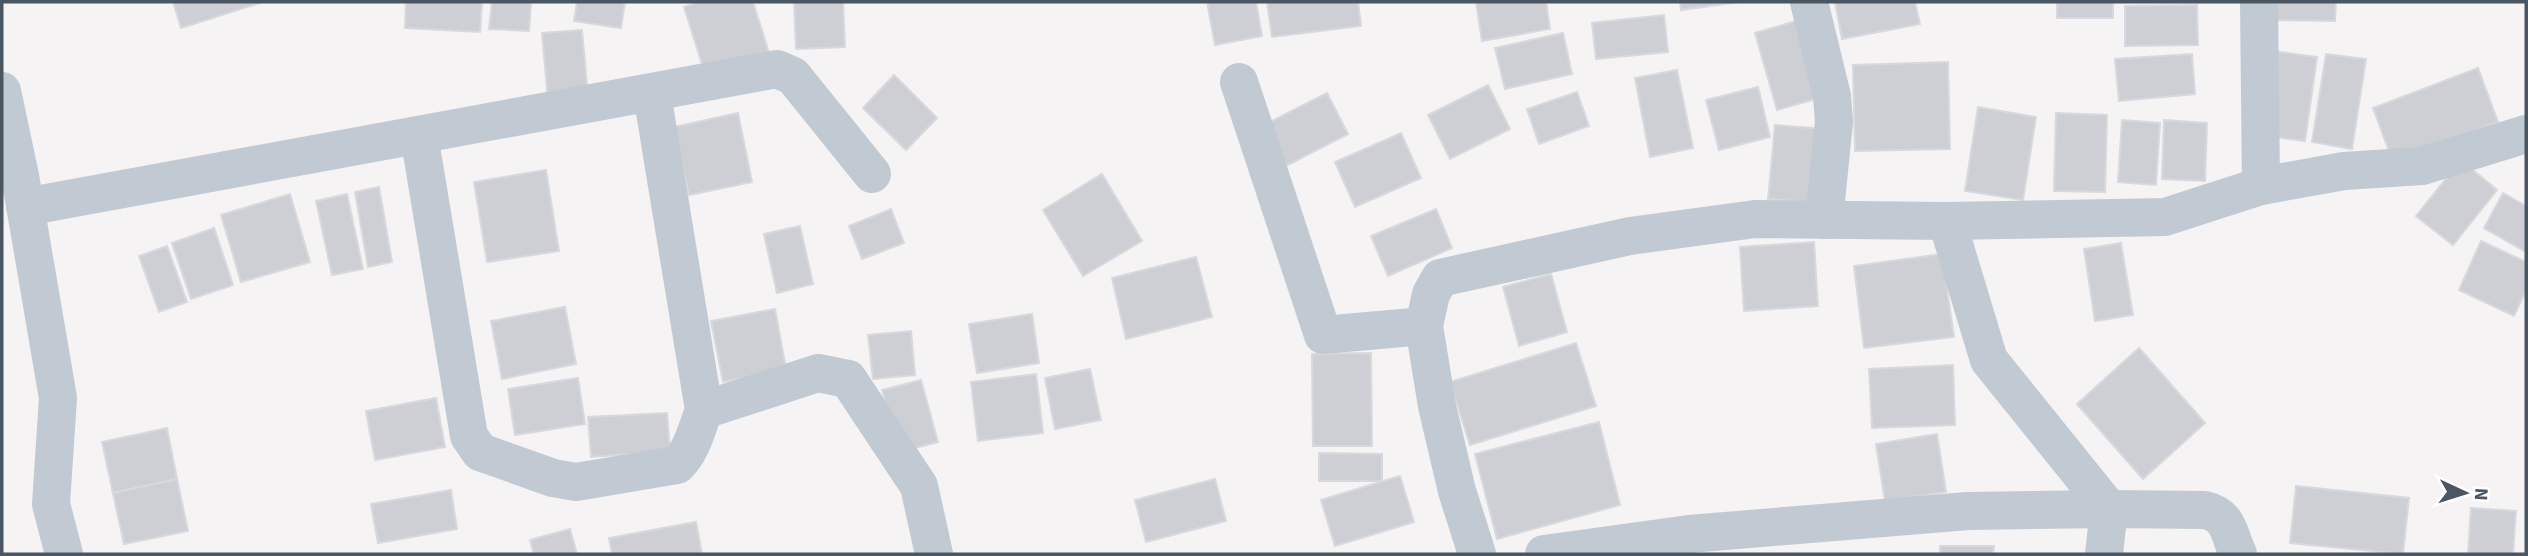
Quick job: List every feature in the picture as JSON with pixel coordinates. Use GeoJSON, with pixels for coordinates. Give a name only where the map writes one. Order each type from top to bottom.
{"type":"FeatureCollection","features":[{"type":"Feature","properties":{"kind":"street"},"geometry":{"type":"LineString","coordinates":[[1809,2],[1832,96],[1834,122],[1825,220]]}},
{"type":"Feature","properties":{"kind":"street"},"geometry":{"type":"LineString","coordinates":[[2259,2],[2261,186]]}},
{"type":"Feature","properties":{"kind":"street"},"geometry":{"type":"LineString","coordinates":[[25,207],[777,69],[793,76],[872,174]]}},
{"type":"Feature","properties":{"kind":"street"},"geometry":{"type":"LineString","coordinates":[[1239,82],[1323,335],[1424,326]]}},
{"type":"Feature","properties":{"kind":"street"},"geometry":{"type":"LineString","coordinates":[[2,91],[58,398],[51,504],[64,554]]}},
{"type":"Feature","properties":{"kind":"street"},"geometry":{"type":"LineString","coordinates":[[419,135],[470,436],[480,452],[553,478],[576,482],[677,465],[684,459],[704,410],[652,94]]}},
{"type":"Feature","properties":{"kind":"street"},"geometry":{"type":"LineString","coordinates":[[1477,554],[1457,491],[1424,326],[1431,295],[1440,278],[1630,236],[1755,219],[1947,221],[2165,217],[2261,186],[2344,171],[2422,166],[2526,134]]}},
{"type":"Feature","properties":{"kind":"street"},"geometry":{"type":"LineString","coordinates":[[1947,221],[1989,360],[2109,509],[2104,554]]}},
{"type":"Feature","properties":{"kind":"street"},"geometry":{"type":"LineString","coordinates":[[704,410],[818,373],[848,379],[919,486],[934,554]]}},
{"type":"Feature","properties":{"kind":"street"},"geometry":{"type":"LineString","coordinates":[[1544,554],[1968,512],[2109,509],[2213,512],[2223,517],[2238,554]]}},
{"type":"Feature","properties":{"kind":"building"},"geometry":{"type":"Polygon","coordinates":[[[173,2],[263,2],[181,28],[173,2]]]}},
{"type":"Feature","properties":{"kind":"building"},"geometry":{"type":"Polygon","coordinates":[[[406,2],[482,2],[480,32],[405,28],[406,2]]]}},
{"type":"Feature","properties":{"kind":"building"},"geometry":{"type":"Polygon","coordinates":[[[492,2],[531,2],[529,31],[489,29],[492,2]]]}},
{"type":"Feature","properties":{"kind":"building"},"geometry":{"type":"Polygon","coordinates":[[[577,2],[625,2],[621,28],[574,21],[577,2]]]}},
{"type":"Feature","properties":{"kind":"building"},"geometry":{"type":"Polygon","coordinates":[[[700,2],[753,2],[770,56],[706,77],[684,7],[700,2]]]}},
{"type":"Feature","properties":{"kind":"building"},"geometry":{"type":"Polygon","coordinates":[[[794,2],[843,2],[845,47],[796,49],[794,2]]]}},
{"type":"Feature","properties":{"kind":"building"},"geometry":{"type":"Polygon","coordinates":[[[1207,2],[1256,2],[1262,36],[1215,45],[1207,2]]]}},
{"type":"Feature","properties":{"kind":"building"},"geometry":{"type":"Polygon","coordinates":[[[1267,2],[1358,2],[1361,26],[1272,37],[1267,2]]]}},
{"type":"Feature","properties":{"kind":"building"},"geometry":{"type":"Polygon","coordinates":[[[1476,2],[1546,2],[1550,29],[1482,41],[1476,2]]]}},
{"type":"Feature","properties":{"kind":"building"},"geometry":{"type":"Polygon","coordinates":[[[1680,2],[1739,2],[1681,10],[1680,2]]]}},
{"type":"Feature","properties":{"kind":"building"},"geometry":{"type":"Polygon","coordinates":[[[1835,2],[1915,2],[1920,24],[1842,39],[1835,2]]]}},
{"type":"Feature","properties":{"kind":"building"},"geometry":{"type":"Polygon","coordinates":[[[2057,2],[2113,2],[2113,18],[2057,18],[2057,2]]]}},
{"type":"Feature","properties":{"kind":"building"},"geometry":{"type":"Polygon","coordinates":[[[2271,2],[2336,2],[2335,21],[2271,20],[2271,2]]]}},
{"type":"Feature","properties":{"kind":"building"},"geometry":{"type":"Polygon","coordinates":[[[2197,5],[2198,45],[2125,46],[2125,6],[2197,5]]]}},
{"type":"Feature","properties":{"kind":"building"},"geometry":{"type":"Polygon","coordinates":[[[1664,15],[1668,52],[1596,59],[1592,23],[1664,15]]]}},
{"type":"Feature","properties":{"kind":"building"},"geometry":{"type":"Polygon","coordinates":[[[1803,19],[1826,96],[1777,110],[1755,33],[1803,19]]]}},
{"type":"Feature","properties":{"kind":"building"},"geometry":{"type":"Polygon","coordinates":[[[582,30],[588,96],[548,100],[542,33],[582,30]]]}},
{"type":"Feature","properties":{"kind":"building"},"geometry":{"type":"Polygon","coordinates":[[[1563,33],[1572,74],[1505,89],[1495,48],[1563,33]]]}},
{"type":"Feature","properties":{"kind":"building"},"geometry":{"type":"Polygon","coordinates":[[[2273,51],[2317,57],[2305,141],[2261,135],[2273,51]]]}},
{"type":"Feature","properties":{"kind":"building"},"geometry":{"type":"Polygon","coordinates":[[[2192,54],[2195,94],[2119,101],[2115,59],[2192,54]]]}},
{"type":"Feature","properties":{"kind":"building"},"geometry":{"type":"Polygon","coordinates":[[[2326,54],[2366,59],[2352,149],[2312,142],[2326,54]]]}},
{"type":"Feature","properties":{"kind":"building"},"geometry":{"type":"Polygon","coordinates":[[[1948,62],[1950,149],[1855,151],[1853,65],[1948,62]]]}},
{"type":"Feature","properties":{"kind":"building"},"geometry":{"type":"Polygon","coordinates":[[[2478,68],[2498,122],[2393,162],[2373,108],[2478,68]]]}},
{"type":"Feature","properties":{"kind":"building"},"geometry":{"type":"Polygon","coordinates":[[[1677,70],[1693,148],[1650,157],[1635,78],[1677,70]]]}},
{"type":"Feature","properties":{"kind":"building"},"geometry":{"type":"Polygon","coordinates":[[[894,75],[937,118],[906,150],[863,108],[894,75]]]}},
{"type":"Feature","properties":{"kind":"building"},"geometry":{"type":"Polygon","coordinates":[[[1488,85],[1510,129],[1450,159],[1428,115],[1488,85]]]}},
{"type":"Feature","properties":{"kind":"building"},"geometry":{"type":"Polygon","coordinates":[[[1758,87],[1770,137],[1719,150],[1706,100],[1758,87]]]}},
{"type":"Feature","properties":{"kind":"building"},"geometry":{"type":"Polygon","coordinates":[[[1577,92],[1589,126],[1539,144],[1527,109],[1577,92]]]}},
{"type":"Feature","properties":{"kind":"building"},"geometry":{"type":"Polygon","coordinates":[[[1327,93],[1348,134],[1286,166],[1266,124],[1327,93]]]}},
{"type":"Feature","properties":{"kind":"building"},"geometry":{"type":"Polygon","coordinates":[[[1978,107],[2036,117],[2023,200],[1965,191],[1978,107]]]}},
{"type":"Feature","properties":{"kind":"building"},"geometry":{"type":"Polygon","coordinates":[[[738,113],[752,182],[689,195],[674,127],[738,113]]]}},
{"type":"Feature","properties":{"kind":"building"},"geometry":{"type":"Polygon","coordinates":[[[2056,113],[2107,115],[2105,192],[2054,191],[2056,113]]]}},
{"type":"Feature","properties":{"kind":"building"},"geometry":{"type":"Polygon","coordinates":[[[2122,120],[2160,123],[2156,185],[2118,182],[2122,120]]]}},
{"type":"Feature","properties":{"kind":"building"},"geometry":{"type":"Polygon","coordinates":[[[2164,120],[2207,123],[2205,181],[2162,179],[2164,120]]]}},
{"type":"Feature","properties":{"kind":"building"},"geometry":{"type":"Polygon","coordinates":[[[1775,125],[1824,129],[1817,203],[1768,199],[1775,125]]]}},
{"type":"Feature","properties":{"kind":"building"},"geometry":{"type":"Polygon","coordinates":[[[1401,133],[1421,178],[1355,207],[1335,162],[1401,133]]]}},
{"type":"Feature","properties":{"kind":"building"},"geometry":{"type":"Polygon","coordinates":[[[2461,160],[2497,190],[2453,245],[2416,216],[2461,160]]]}},
{"type":"Feature","properties":{"kind":"building"},"geometry":{"type":"Polygon","coordinates":[[[546,170],[559,251],[487,262],[474,182],[546,170]]]}},
{"type":"Feature","properties":{"kind":"building"},"geometry":{"type":"Polygon","coordinates":[[[1102,174],[1142,241],[1083,276],[1043,210],[1102,174]]]}},
{"type":"Feature","properties":{"kind":"building"},"geometry":{"type":"Polygon","coordinates":[[[379,187],[392,262],[368,267],[355,192],[379,187]]]}},
{"type":"Feature","properties":{"kind":"building"},"geometry":{"type":"Polygon","coordinates":[[[2503,193],[2526,206],[2526,252],[2484,228],[2503,193]]]}},
{"type":"Feature","properties":{"kind":"building"},"geometry":{"type":"Polygon","coordinates":[[[290,194],[310,262],[241,282],[221,215],[290,194]]]}},
{"type":"Feature","properties":{"kind":"building"},"geometry":{"type":"Polygon","coordinates":[[[347,194],[363,269],[332,275],[316,201],[347,194]]]}},
{"type":"Feature","properties":{"kind":"building"},"geometry":{"type":"Polygon","coordinates":[[[891,209],[904,243],[862,259],[849,226],[891,209]]]}},
{"type":"Feature","properties":{"kind":"building"},"geometry":{"type":"Polygon","coordinates":[[[1436,209],[1452,248],[1388,276],[1371,236],[1436,209]]]}},
{"type":"Feature","properties":{"kind":"building"},"geometry":{"type":"Polygon","coordinates":[[[800,226],[813,284],[777,293],[764,234],[800,226]]]}},
{"type":"Feature","properties":{"kind":"building"},"geometry":{"type":"Polygon","coordinates":[[[214,228],[233,285],[191,299],[172,243],[214,228]]]}},
{"type":"Feature","properties":{"kind":"building"},"geometry":{"type":"Polygon","coordinates":[[[2481,241],[2526,262],[2526,290],[2514,316],[2459,290],[2481,241]]]}},
{"type":"Feature","properties":{"kind":"building"},"geometry":{"type":"Polygon","coordinates":[[[1814,242],[1818,306],[1744,311],[1740,247],[1814,242]]]}},
{"type":"Feature","properties":{"kind":"building"},"geometry":{"type":"Polygon","coordinates":[[[2121,243],[2133,315],[2095,321],[2084,249],[2121,243]]]}},
{"type":"Feature","properties":{"kind":"building"},"geometry":{"type":"Polygon","coordinates":[[[167,246],[187,302],[159,312],[139,256],[167,246]]]}},
{"type":"Feature","properties":{"kind":"building"},"geometry":{"type":"Polygon","coordinates":[[[1942,254],[1954,337],[1864,348],[1854,266],[1942,254]]]}},
{"type":"Feature","properties":{"kind":"building"},"geometry":{"type":"Polygon","coordinates":[[[1196,257],[1212,317],[1126,339],[1112,278],[1196,257]]]}},
{"type":"Feature","properties":{"kind":"building"},"geometry":{"type":"Polygon","coordinates":[[[1551,274],[1567,332],[1519,346],[1503,287],[1551,274]]]}},
{"type":"Feature","properties":{"kind":"building"},"geometry":{"type":"Polygon","coordinates":[[[565,307],[576,364],[502,379],[491,321],[565,307]]]}},
{"type":"Feature","properties":{"kind":"building"},"geometry":{"type":"Polygon","coordinates":[[[775,309],[786,369],[723,382],[711,321],[775,309]]]}},
{"type":"Feature","properties":{"kind":"building"},"geometry":{"type":"Polygon","coordinates":[[[1032,314],[1039,363],[977,373],[969,324],[1032,314]]]}},
{"type":"Feature","properties":{"kind":"building"},"geometry":{"type":"Polygon","coordinates":[[[911,331],[915,375],[873,379],[868,335],[911,331]]]}},
{"type":"Feature","properties":{"kind":"building"},"geometry":{"type":"Polygon","coordinates":[[[1576,343],[1596,406],[1470,445],[1450,382],[1576,343]]]}},
{"type":"Feature","properties":{"kind":"building"},"geometry":{"type":"Polygon","coordinates":[[[2139,348],[2205,423],[2143,479],[2077,404],[2139,348]]]}},
{"type":"Feature","properties":{"kind":"building"},"geometry":{"type":"Polygon","coordinates":[[[1371,353],[1372,446],[1313,446],[1312,354],[1371,353]]]}},
{"type":"Feature","properties":{"kind":"building"},"geometry":{"type":"Polygon","coordinates":[[[1953,365],[1955,425],[1872,428],[1869,369],[1953,365]]]}},
{"type":"Feature","properties":{"kind":"building"},"geometry":{"type":"Polygon","coordinates":[[[1090,369],[1101,420],[1055,429],[1045,378],[1090,369]]]}},
{"type":"Feature","properties":{"kind":"building"},"geometry":{"type":"Polygon","coordinates":[[[1036,374],[1043,433],[978,441],[971,382],[1036,374]]]}},
{"type":"Feature","properties":{"kind":"building"},"geometry":{"type":"Polygon","coordinates":[[[578,378],[585,424],[515,435],[508,389],[578,378]]]}},
{"type":"Feature","properties":{"kind":"building"},"geometry":{"type":"Polygon","coordinates":[[[921,380],[938,442],[899,452],[882,390],[921,380]]]}},
{"type":"Feature","properties":{"kind":"building"},"geometry":{"type":"Polygon","coordinates":[[[436,398],[445,447],[375,460],[366,411],[436,398]]]}},
{"type":"Feature","properties":{"kind":"building"},"geometry":{"type":"Polygon","coordinates":[[[667,413],[670,451],[591,457],[588,417],[667,413]]]}},
{"type":"Feature","properties":{"kind":"building"},"geometry":{"type":"Polygon","coordinates":[[[1599,422],[1620,505],[1497,539],[1475,454],[1599,422]]]}},
{"type":"Feature","properties":{"kind":"building"},"geometry":{"type":"Polygon","coordinates":[[[167,428],[177,479],[113,493],[102,442],[167,428]]]}},
{"type":"Feature","properties":{"kind":"building"},"geometry":{"type":"Polygon","coordinates":[[[1937,434],[1946,492],[1885,501],[1876,444],[1937,434]]]}},
{"type":"Feature","properties":{"kind":"building"},"geometry":{"type":"Polygon","coordinates":[[[1319,453],[1382,454],[1382,481],[1319,481],[1319,453]]]}},
{"type":"Feature","properties":{"kind":"building"},"geometry":{"type":"Polygon","coordinates":[[[1400,476],[1414,522],[1335,546],[1321,500],[1400,476]]]}},
{"type":"Feature","properties":{"kind":"building"},"geometry":{"type":"Polygon","coordinates":[[[177,479],[188,531],[124,544],[113,493],[177,479]]]}},
{"type":"Feature","properties":{"kind":"building"},"geometry":{"type":"Polygon","coordinates":[[[1215,479],[1226,521],[1146,542],[1135,500],[1215,479]]]}},
{"type":"Feature","properties":{"kind":"building"},"geometry":{"type":"Polygon","coordinates":[[[2296,486],[2409,498],[2403,554],[2290,543],[2296,486]]]}},
{"type":"Feature","properties":{"kind":"building"},"geometry":{"type":"Polygon","coordinates":[[[451,490],[457,529],[378,543],[371,504],[451,490]]]}},
{"type":"Feature","properties":{"kind":"building"},"geometry":{"type":"Polygon","coordinates":[[[2471,508],[2516,511],[2513,554],[2468,554],[2471,508]]]}},
{"type":"Feature","properties":{"kind":"building"},"geometry":{"type":"Polygon","coordinates":[[[696,522],[702,554],[612,554],[609,538],[696,522]]]}},
{"type":"Feature","properties":{"kind":"building"},"geometry":{"type":"Polygon","coordinates":[[[570,529],[577,554],[534,554],[530,540],[570,529]]]}},
{"type":"Feature","properties":{"kind":"building"},"geometry":{"type":"Polygon","coordinates":[[[1940,546],[1994,546],[1993,554],[1940,554],[1940,546]]]}}]}
